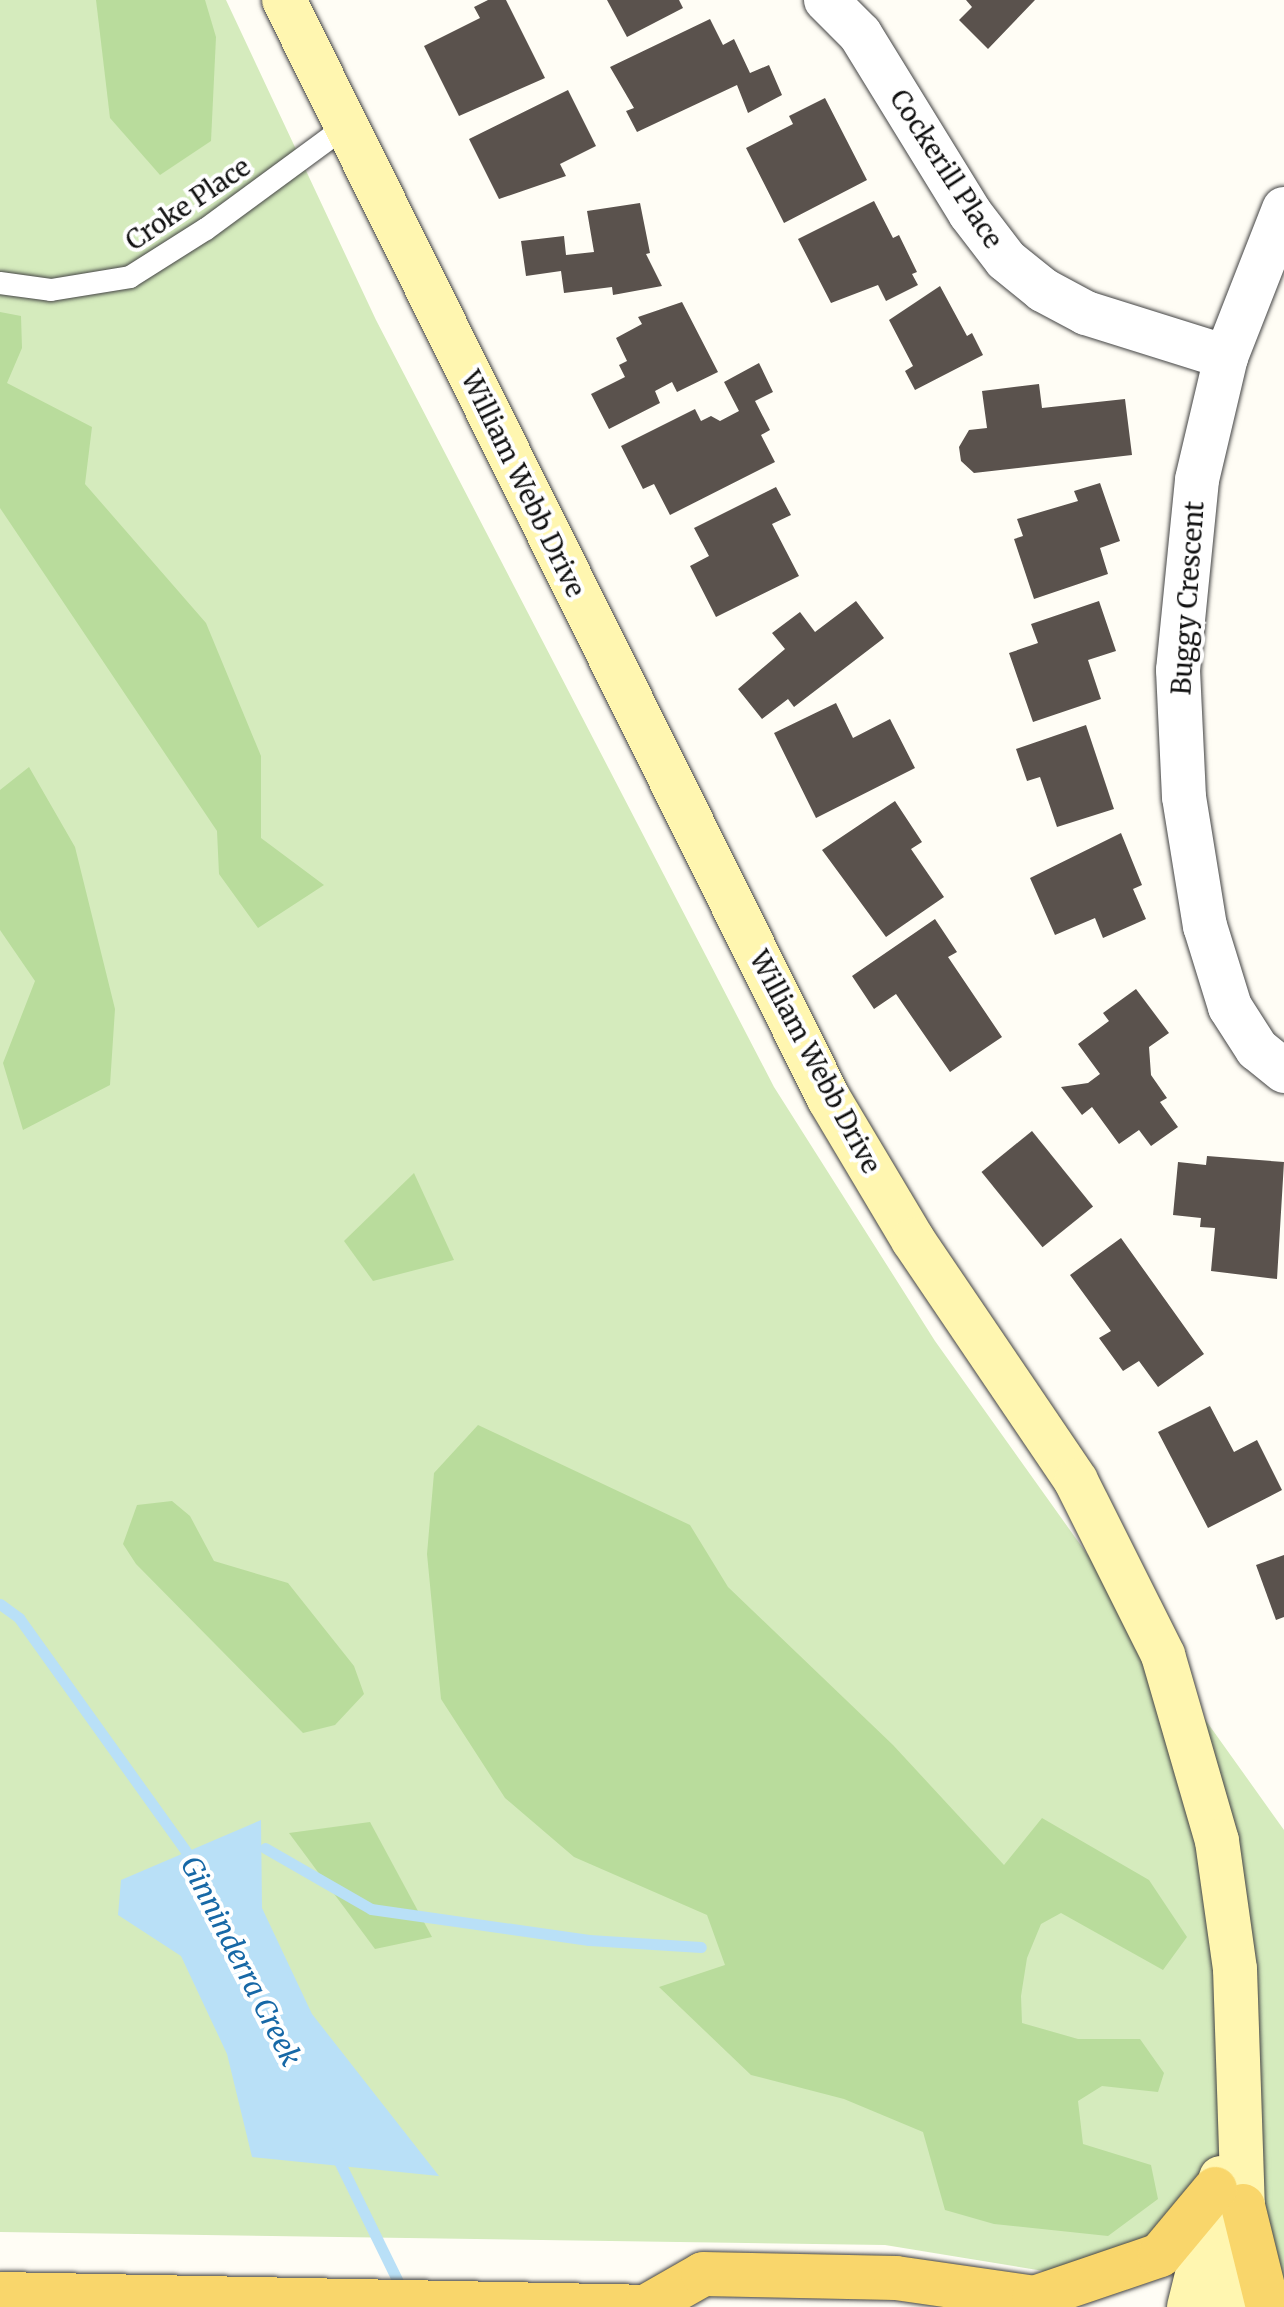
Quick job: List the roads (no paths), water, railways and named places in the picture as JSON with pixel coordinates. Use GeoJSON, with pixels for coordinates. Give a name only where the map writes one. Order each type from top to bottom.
{"type":"FeatureCollection","features":[{"type":"Feature","properties":{"kind":"main road","name":"William Webb Drive"},"geometry":{"type":"LineString","coordinates":[[284,0],[829,1099],[913,1240],[1076,1481],[1137,1595],[1185,1715],[1203,1778],[1228,1905],[1235,1969],[1240,2126],[1229,2198],[1226,2307]]}},
{"type":"Feature","properties":{"kind":"main road","name":"William Webb Drive"},"geometry":{"type":"LineString","coordinates":[[1189,2307],[1229,2198]]}},
{"type":"Feature","properties":{"kind":"main road"},"geometry":{"type":"LineString","coordinates":[[0,2294],[647,2306],[703,2274],[896,2278],[1034,2298],[1121,2272],[1160,2255],[1229,2198],[1268,2307]]}},
{"type":"Feature","properties":{"kind":"street","name":"Cockerill Place"},"geometry":{"type":"LineString","coordinates":[[826,0],[860,34],[970,213],[1006,260],[1043,290],[1086,313],[1226,357]]}},
{"type":"Feature","properties":{"kind":"street","name":"Buggy Crescent"},"geometry":{"type":"LineString","coordinates":[[1284,209],[1226,357],[1187,543],[1178,670],[1184,797],[1205,926],[1230,1007],[1257,1049],[1284,1071]]}},
{"type":"Feature","properties":{"kind":"lane","name":"Croke Place"},"geometry":{"type":"LineString","coordinates":[[0,283],[51,290],[130,277],[206,229],[345,127]]}},
{"type":"Feature","properties":{"kind":"water"},"geometry":{"type":"Polygon","coordinates":[[[261,1820],[262,1908],[312,2014],[439,2176],[252,2157],[227,2054],[181,1956],[118,1915],[121,1880],[261,1820]]]}},
{"type":"Feature","properties":{"kind":"waterway","name":"Ginninderra Creek"},"geometry":{"type":"LineString","coordinates":[[0,1604],[19,1618],[193,1861]]}},
{"type":"Feature","properties":{"kind":"waterway"},"geometry":{"type":"LineString","coordinates":[[265,1848],[371,1909],[589,1940],[701,1947]]}},
{"type":"Feature","properties":{"kind":"waterway","name":"Ginninderra Creek"},"geometry":{"type":"LineString","coordinates":[[335,2153],[403,2292]]}}]}
